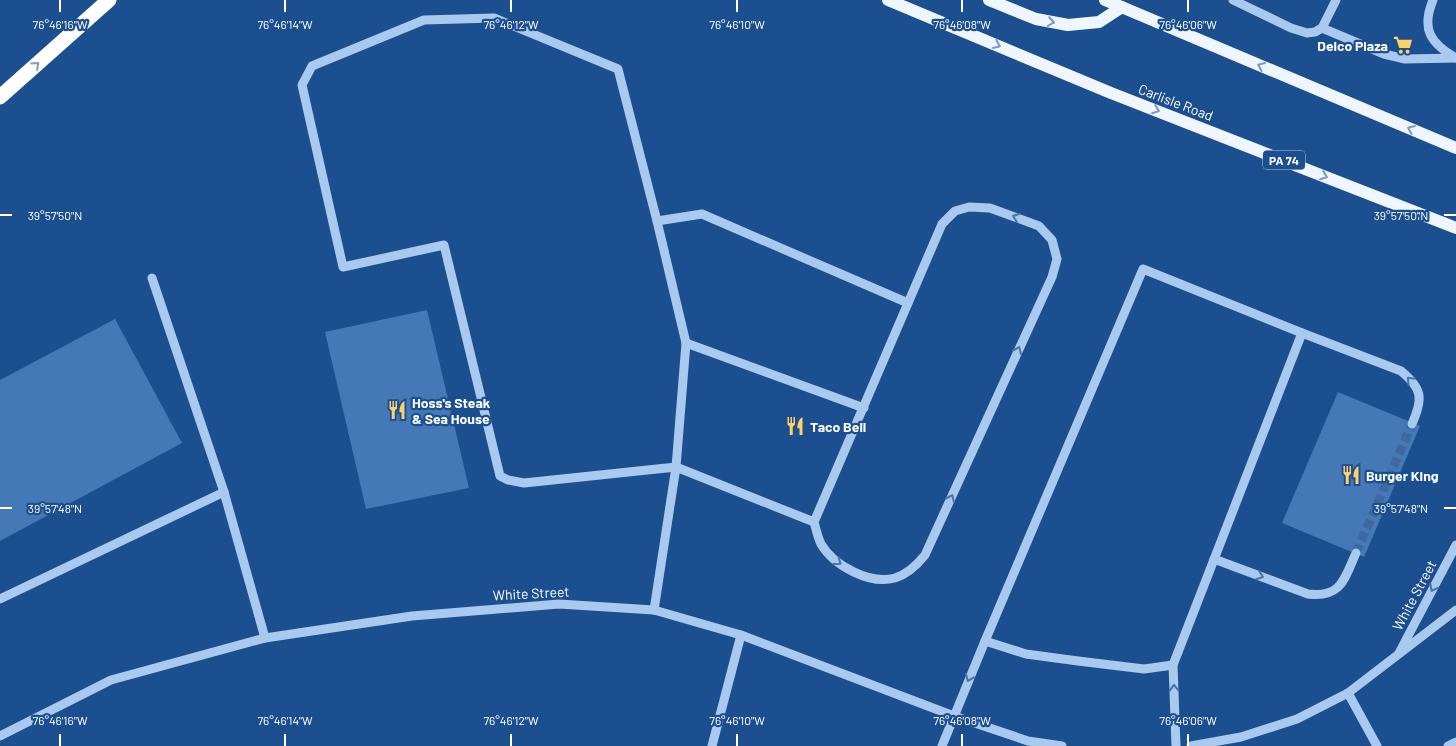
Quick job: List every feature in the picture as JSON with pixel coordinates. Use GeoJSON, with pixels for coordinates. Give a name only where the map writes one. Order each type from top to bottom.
{"type":"FeatureCollection","features":[{"type":"Feature","properties":{"kind":"highway"},"geometry":{"type":"LineString","coordinates":[[0,98],[109,0]]}},
{"type":"Feature","properties":{"kind":"main road","name":"Carlisle Road"},"geometry":{"type":"LineString","coordinates":[[888,0],[1111,93],[1456,228]]}},
{"type":"Feature","properties":{"kind":"main road"},"geometry":{"type":"LineString","coordinates":[[988,0],[1036,19],[1068,24],[1099,22],[1124,4]]}},
{"type":"Feature","properties":{"kind":"main road"},"geometry":{"type":"LineString","coordinates":[[1105,0],[1124,4],[1456,148]]}},
{"type":"Feature","properties":{"kind":"street"},"geometry":{"type":"LineString","coordinates":[[1233,0],[1307,34],[1322,28],[1336,0]]}},
{"type":"Feature","properties":{"kind":"street"},"geometry":{"type":"LineString","coordinates":[[1433,0],[1428,13],[1428,27],[1432,39],[1442,50],[1456,58]]}},
{"type":"Feature","properties":{"kind":"street"},"geometry":{"type":"LineString","coordinates":[[654,610],[676,467],[686,343],[618,69],[494,18],[424,20],[312,66],[302,85],[343,267],[444,245],[500,476],[508,480],[524,483],[676,467],[814,522]]}},
{"type":"Feature","properties":{"kind":"street"},"geometry":{"type":"LineString","coordinates":[[1322,28],[1384,54],[1405,59],[1456,58]]}},
{"type":"Feature","properties":{"kind":"street"},"geometry":{"type":"LineString","coordinates":[[969,207],[990,208],[1039,226],[1052,240],[1057,259],[1052,277],[925,554],[912,570],[895,578],[878,580],[849,570],[832,559],[821,544],[814,522],[942,224],[956,211],[969,207]]}},
{"type":"Feature","properties":{"kind":"street"},"geometry":{"type":"LineString","coordinates":[[657,221],[702,214],[908,303]]}},
{"type":"Feature","properties":{"kind":"street"},"geometry":{"type":"LineString","coordinates":[[942,746],[1143,269],[1402,371],[1412,380],[1419,392],[1420,407],[1412,424]]}},
{"type":"Feature","properties":{"kind":"street"},"geometry":{"type":"LineString","coordinates":[[152,278],[224,492],[265,638]]}},
{"type":"Feature","properties":{"kind":"street"},"geometry":{"type":"LineString","coordinates":[[1176,746],[1173,665],[1302,333]]}},
{"type":"Feature","properties":{"kind":"street"},"geometry":{"type":"LineString","coordinates":[[686,343],[864,408]]}},
{"type":"Feature","properties":{"kind":"street"},"geometry":{"type":"LineString","coordinates":[[0,599],[224,492]]}},
{"type":"Feature","properties":{"kind":"street","name":"White Street"},"geometry":{"type":"LineString","coordinates":[[1396,658],[1456,545]]}},
{"type":"Feature","properties":{"kind":"street"},"geometry":{"type":"LineString","coordinates":[[1214,559],[1308,594],[1321,596],[1336,590],[1343,582],[1356,554]]}},
{"type":"Feature","properties":{"kind":"street","name":"White Street"},"geometry":{"type":"LineString","coordinates":[[0,736],[111,680],[265,638],[412,616],[559,604],[654,610],[741,635],[954,716],[1028,741],[1062,746]]}},
{"type":"Feature","properties":{"kind":"street","name":"White Street"},"geometry":{"type":"LineString","coordinates":[[1191,746],[1241,737],[1297,719],[1348,693],[1456,610]]}},
{"type":"Feature","properties":{"kind":"street"},"geometry":{"type":"LineString","coordinates":[[712,746],[741,635]]}},
{"type":"Feature","properties":{"kind":"street"},"geometry":{"type":"LineString","coordinates":[[985,641],[1026,654],[1069,660],[1144,669],[1173,665]]}},
{"type":"Feature","properties":{"kind":"street"},"geometry":{"type":"LineString","coordinates":[[1348,693],[1377,746]]}},
{"type":"Feature","properties":{"kind":"street"},"geometry":{"type":"LineString","coordinates":[[1448,746],[1456,742]]}},
{"type":"Feature","properties":{"kind":"building","name":"Hoss's Steak & Sea House"},"geometry":{"type":"Polygon","coordinates":[[[427,310],[469,488],[366,509],[325,332],[427,310]]]}},
{"type":"Feature","properties":{"kind":"building"},"geometry":{"type":"Polygon","coordinates":[[[115,319],[182,443],[0,541],[0,380],[115,319]]]}},
{"type":"Feature","properties":{"kind":"building","name":"Burger King"},"geometry":{"type":"Polygon","coordinates":[[[1338,392],[1420,426],[1364,557],[1282,523],[1338,392]]]}},
{"type":"Feature","properties":{"kind":"tunnel"},"geometry":{"type":"LineString","coordinates":[[1356,553],[1412,424]]}},
{"type":"Feature","properties":{"kind":"place","name":"Delco Plaza"},"geometry":{"type":"Point","coordinates":[1403,45]}},
{"type":"Feature","properties":{"kind":"place","name":"Hoss's Steak & Sea House"},"geometry":{"type":"Point","coordinates":[397,410]}},
{"type":"Feature","properties":{"kind":"place","name":"Taco Bell"},"geometry":{"type":"Point","coordinates":[795,426]}},
{"type":"Feature","properties":{"kind":"place","name":"Burger King"},"geometry":{"type":"Point","coordinates":[1351,475]}}]}
